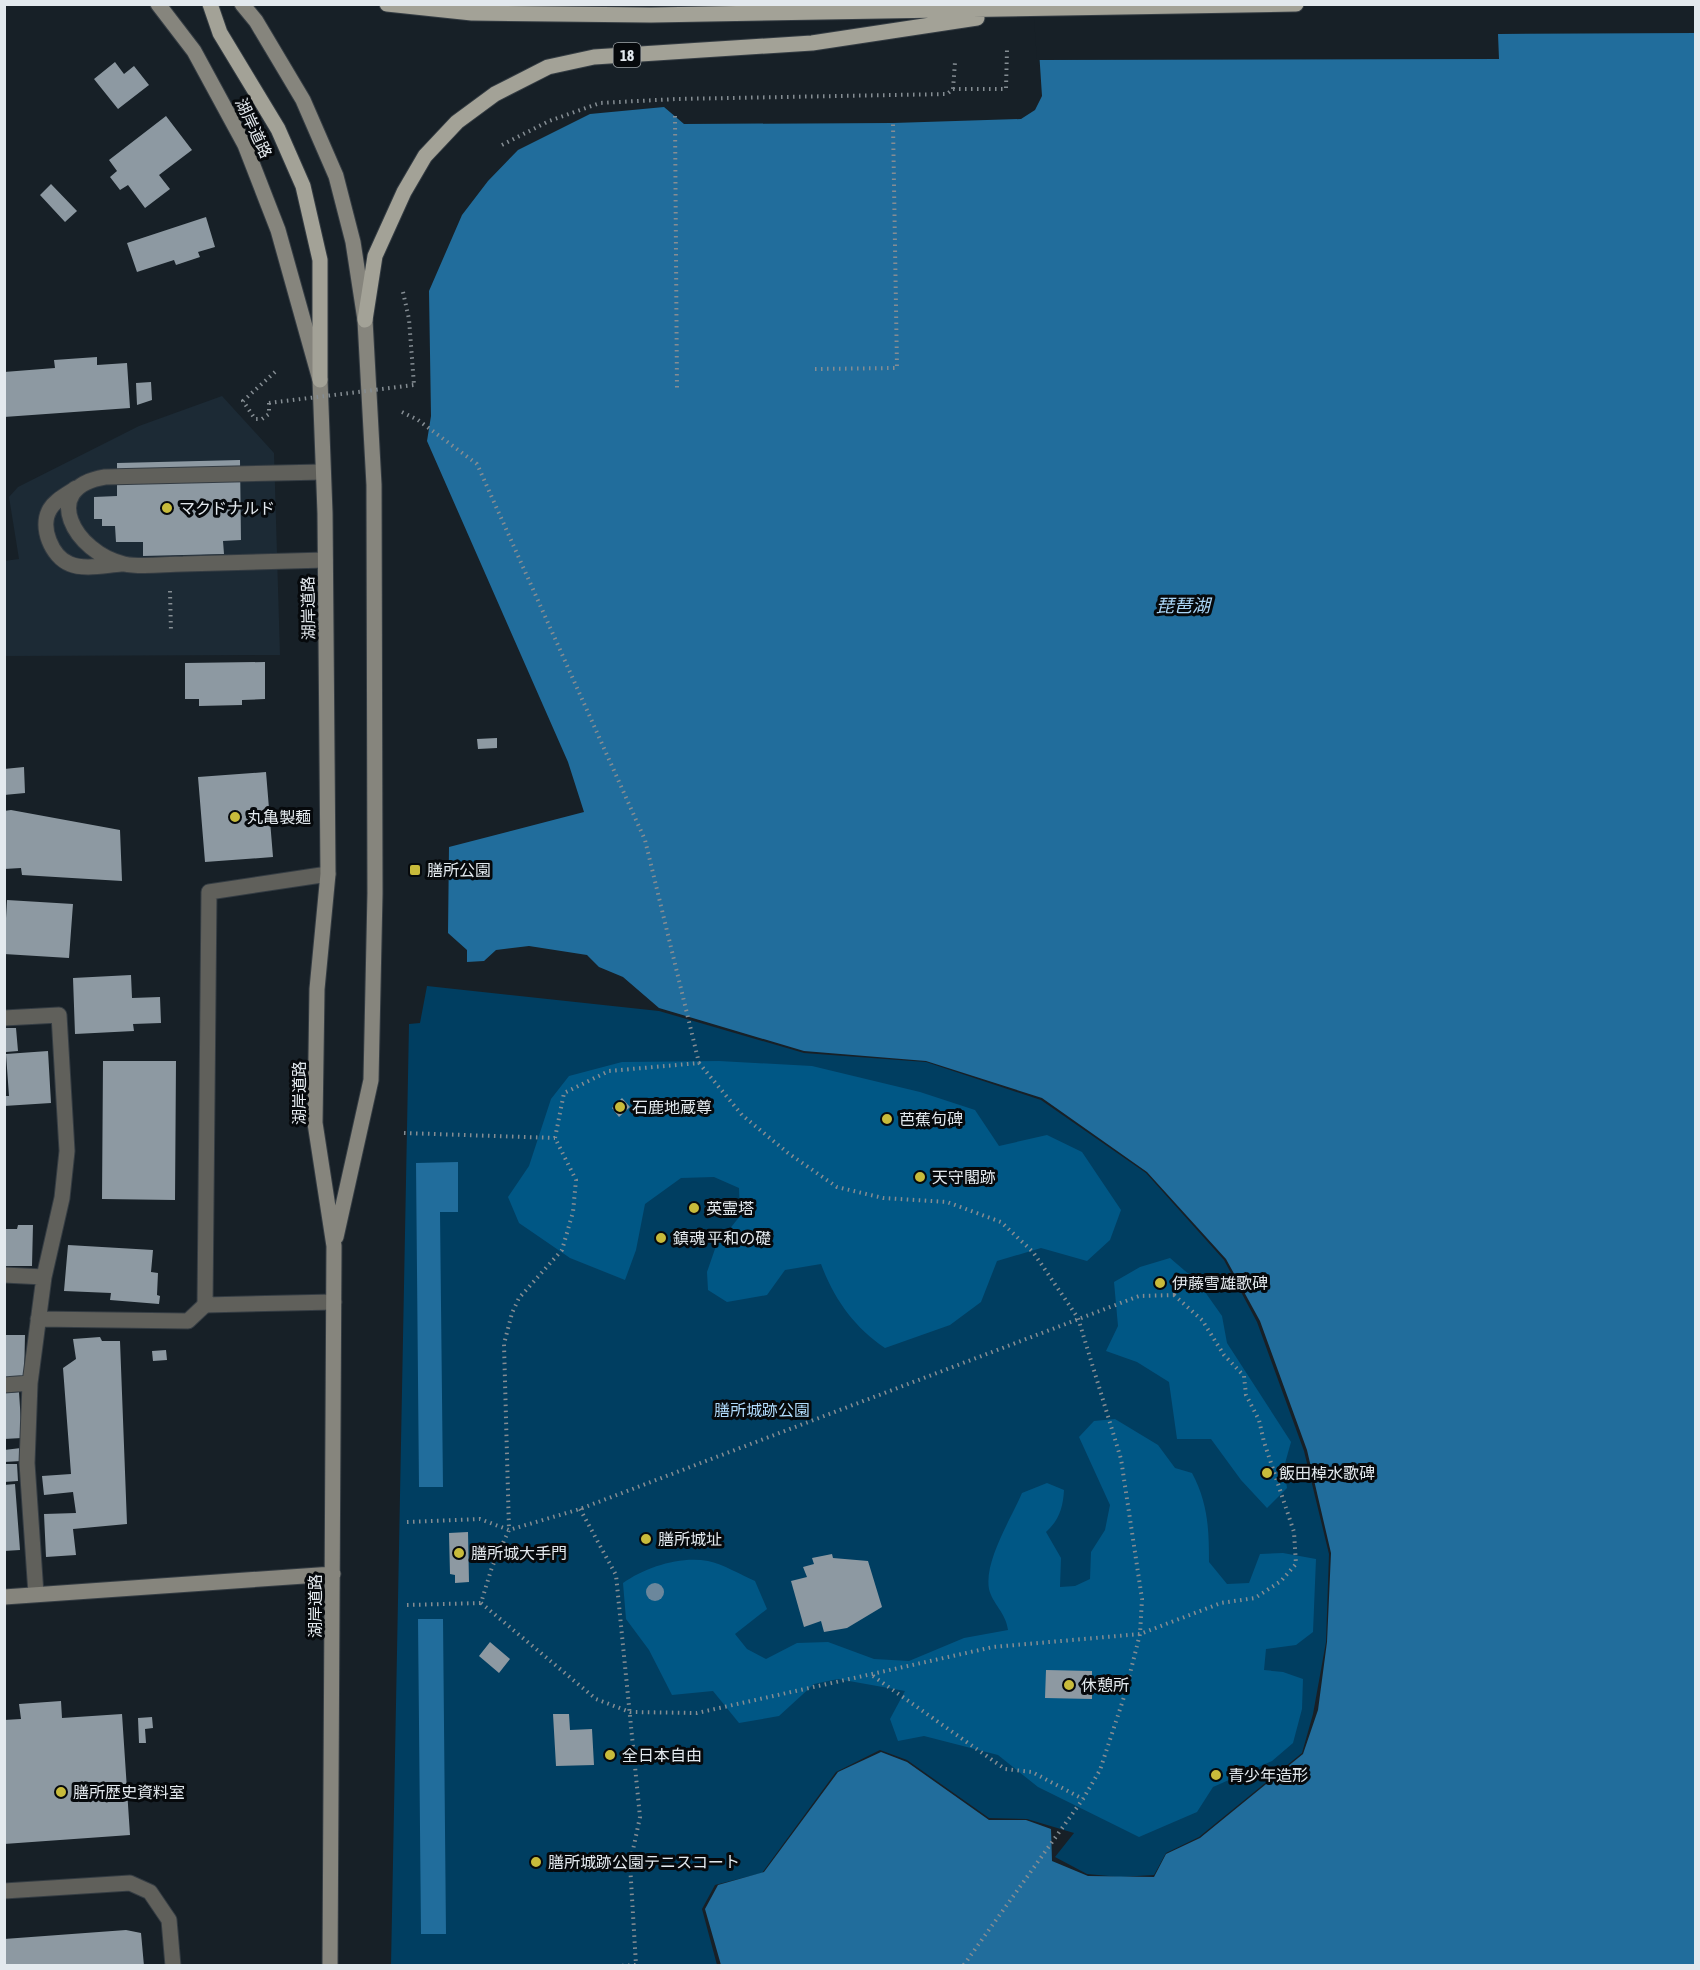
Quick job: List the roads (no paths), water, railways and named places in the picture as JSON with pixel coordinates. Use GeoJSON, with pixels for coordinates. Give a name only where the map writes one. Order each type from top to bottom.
{"type":"FeatureCollection","features":[{"type":"Feature","properties":{"kind":"main road","name":"湖岸道路"},"geometry":{"type":"LineString","coordinates":[[158,4],[194,51],[245,145],[278,230],[320,380],[325,560],[328,874],[317,989],[315,1123],[334,1246],[330,1965]]}},
{"type":"Feature","properties":{"kind":"main road"},"geometry":{"type":"LineString","coordinates":[[210,4],[220,33],[278,129],[303,186],[320,260],[320,380]]}},
{"type":"Feature","properties":{"kind":"main road","name":"湖岸道路"},"geometry":{"type":"LineString","coordinates":[[242,4],[256,21],[303,100],[336,176],[353,242],[365,320],[374,497],[375,870],[372,1080],[334,1246]]}},
{"type":"Feature","properties":{"kind":"main road","name":"18"},"geometry":{"type":"LineString","coordinates":[[387,4],[472,13],[651,15],[1296,4]]}},
{"type":"Feature","properties":{"kind":"main road","name":"18"},"geometry":{"type":"LineString","coordinates":[[365,320],[375,256],[404,192],[425,156],[457,122],[495,94],[548,68],[594,57],[812,43],[1033,9]]}},
{"type":"Feature","properties":{"kind":"main road"},"geometry":{"type":"LineString","coordinates":[[4,1597],[333,1574]]}},
{"type":"Feature","properties":{"kind":"street"},"geometry":{"type":"LineString","coordinates":[[323,472],[92,479],[51,508],[47,517],[52,549],[62,560],[73,566],[325,560]]}},
{"type":"Feature","properties":{"kind":"street"},"geometry":{"type":"LineString","coordinates":[[79,486],[70,498],[75,532],[90,549],[124,564]]}},
{"type":"Feature","properties":{"kind":"street"},"geometry":{"type":"LineString","coordinates":[[206,1305],[209,892],[328,874]]}},
{"type":"Feature","properties":{"kind":"street"},"geometry":{"type":"LineString","coordinates":[[4,1018],[59,1015],[67,1150],[62,1198],[44,1277],[30,1383],[27,1463],[36,1594]]}},
{"type":"Feature","properties":{"kind":"street"},"geometry":{"type":"LineString","coordinates":[[4,1275],[44,1277]]}},
{"type":"Feature","properties":{"kind":"street"},"geometry":{"type":"LineString","coordinates":[[38,1319],[188,1321],[206,1305],[334,1302]]}},
{"type":"Feature","properties":{"kind":"street"},"geometry":{"type":"LineString","coordinates":[[4,1385],[30,1383]]}},
{"type":"Feature","properties":{"kind":"street"},"geometry":{"type":"LineString","coordinates":[[4,1891],[130,1883],[150,1892],[169,1920],[173,1965]]}},
{"type":"Feature","properties":{"kind":"water","name":"琵琶湖"},"geometry":{"type":"Polygon","coordinates":[[[1036,5],[1695,5],[1695,1965],[721,1965],[705,1909],[718,1885],[764,1872],[838,1772],[881,1752],[907,1762],[989,1820],[1026,1820],[1051,1829],[1052,1861],[1088,1876],[1154,1877],[1166,1854],[1200,1838],[1303,1754],[1318,1710],[1327,1642],[1331,1553],[1307,1450],[1260,1321],[1226,1259],[1147,1172],[1042,1098],[926,1061],[804,1051],[659,1008],[623,977],[599,967],[587,955],[529,946],[496,950],[484,961],[467,962],[467,950],[448,933],[449,847],[584,812],[568,762],[427,441],[431,416],[429,291],[462,215],[488,181],[518,150],[590,114],[664,107],[684,124],[893,123],[1021,119],[1035,110],[1042,96],[1036,5]]]}},
{"type":"Feature","properties":{"kind":"water"},"geometry":{"type":"Polygon","coordinates":[[[458,1162],[458,1212],[440,1212],[443,1487],[419,1487],[416,1163],[458,1162]]]}},
{"type":"Feature","properties":{"kind":"water"},"geometry":{"type":"Polygon","coordinates":[[[418,1619],[443,1619],[446,1934],[421,1934],[418,1619]]]}},
{"type":"Feature","properties":{"kind":"place","name":"マクドナルド"},"geometry":{"type":"Point","coordinates":[167,508]}},
{"type":"Feature","properties":{"kind":"place","name":"丸亀製麺"},"geometry":{"type":"Point","coordinates":[235,817]}},
{"type":"Feature","properties":{"kind":"place","name":"膳所公園"},"geometry":{"type":"Point","coordinates":[415,870]}},
{"type":"Feature","properties":{"kind":"place","name":"石鹿地蔵尊"},"geometry":{"type":"Point","coordinates":[620,1107]}},
{"type":"Feature","properties":{"kind":"place","name":"芭蕉句碑"},"geometry":{"type":"Point","coordinates":[887,1119]}},
{"type":"Feature","properties":{"kind":"place","name":"天守閣跡"},"geometry":{"type":"Point","coordinates":[920,1177]}},
{"type":"Feature","properties":{"kind":"place","name":"英霊塔"},"geometry":{"type":"Point","coordinates":[694,1208]}},
{"type":"Feature","properties":{"kind":"place","name":"鎮魂 平和の礎"},"geometry":{"type":"Point","coordinates":[661,1238]}},
{"type":"Feature","properties":{"kind":"place","name":"伊藤雪雄歌碑"},"geometry":{"type":"Point","coordinates":[1160,1283]}},
{"type":"Feature","properties":{"kind":"place","name":"飯田棹水歌碑"},"geometry":{"type":"Point","coordinates":[1267,1473]}},
{"type":"Feature","properties":{"kind":"place","name":"膳所城址"},"geometry":{"type":"Point","coordinates":[646,1539]}},
{"type":"Feature","properties":{"kind":"place","name":"膳所城大手門"},"geometry":{"type":"Point","coordinates":[459,1553]}},
{"type":"Feature","properties":{"kind":"place","name":"休憩所"},"geometry":{"type":"Point","coordinates":[1069,1685]}},
{"type":"Feature","properties":{"kind":"place","name":"全日本自由"},"geometry":{"type":"Point","coordinates":[610,1755]}},
{"type":"Feature","properties":{"kind":"place","name":"青少年造形"},"geometry":{"type":"Point","coordinates":[1216,1775]}},
{"type":"Feature","properties":{"kind":"place","name":"膳所歴史資料室"},"geometry":{"type":"Point","coordinates":[61,1792]}},
{"type":"Feature","properties":{"kind":"place","name":"膳所城跡公園テニスコート"},"geometry":{"type":"Point","coordinates":[536,1862]}},
{"type":"Feature","properties":{"kind":"park label","name":"膳所城跡公園"},"geometry":{"type":"Point","coordinates":[762,1410]}}]}
